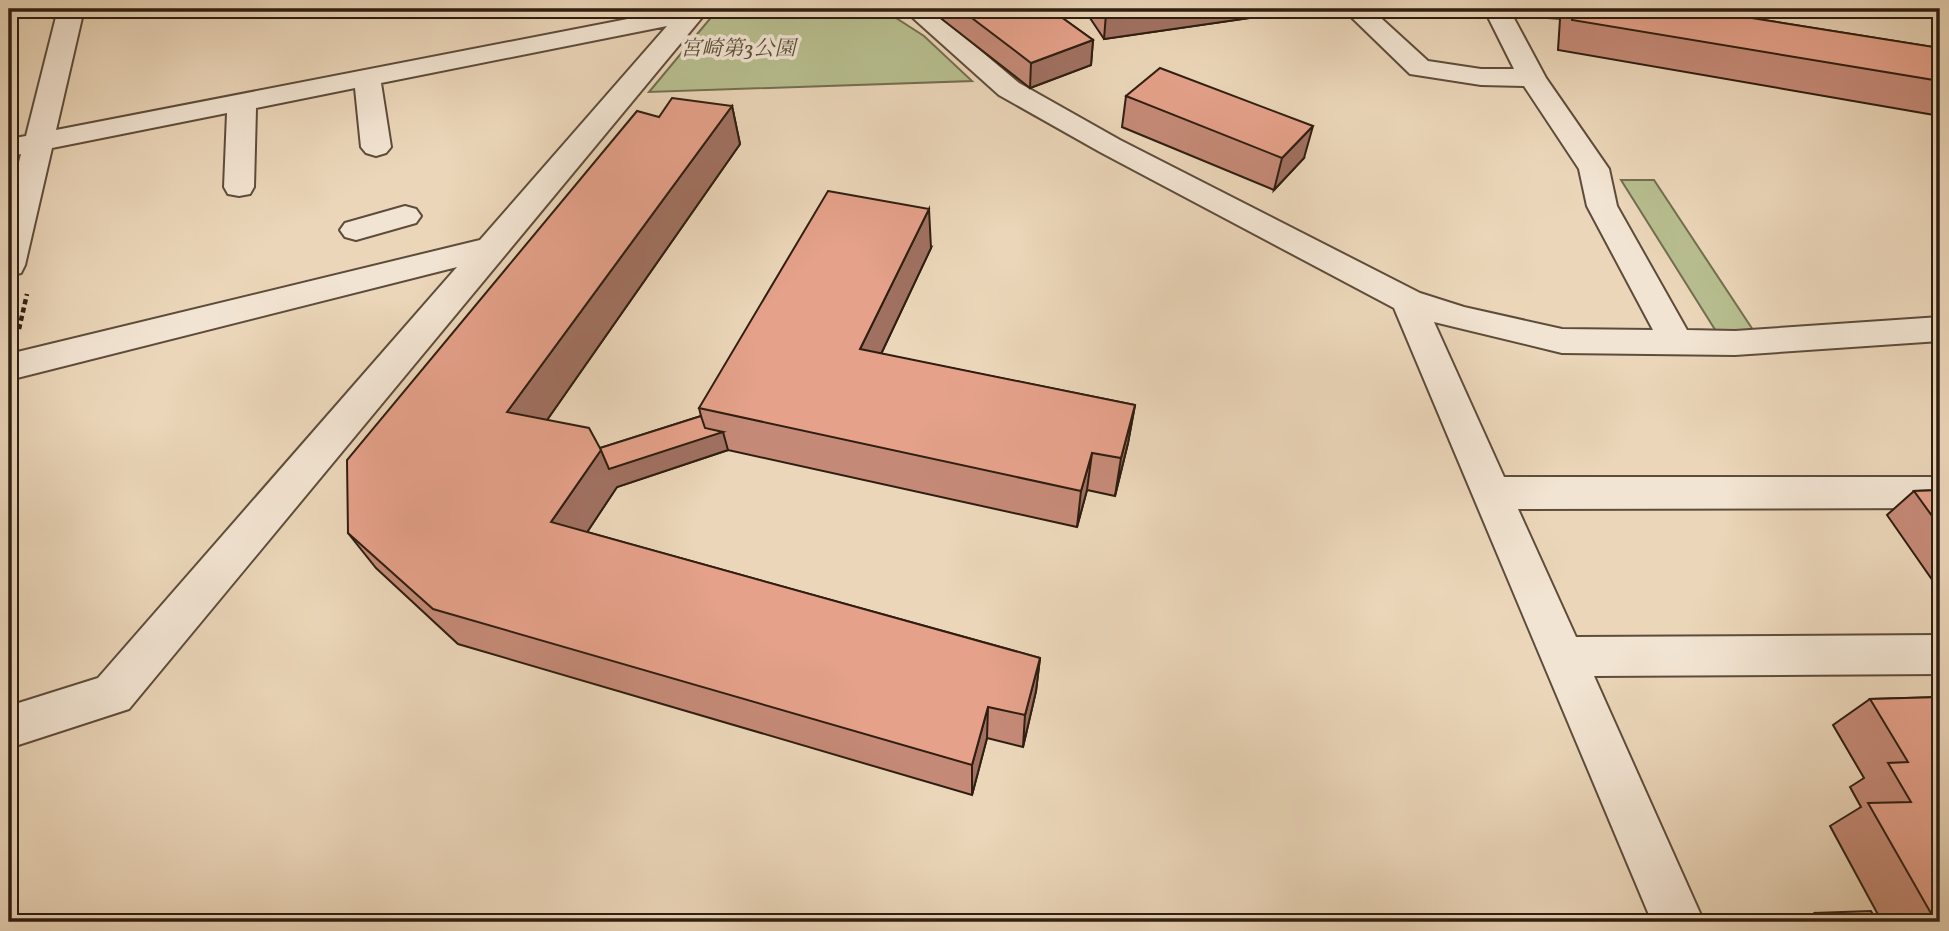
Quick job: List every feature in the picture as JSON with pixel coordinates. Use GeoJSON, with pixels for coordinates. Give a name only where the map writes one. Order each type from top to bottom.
{"type":"FeatureCollection","features":[{"type":"Feature","properties":{"kind":"street"},"geometry":{"type":"LineString","coordinates":[[9,265],[71,9]]}},
{"type":"Feature","properties":{"kind":"street"},"geometry":{"type":"LineString","coordinates":[[594,9],[614,29]]}},
{"type":"Feature","properties":{"kind":"street"},"geometry":{"type":"LineString","coordinates":[[916,9],[1009,89],[1110,146],[1408,302],[1460,318],[1562,341],[1735,343],[1940,329]]}},
{"type":"Feature","properties":{"kind":"street"},"geometry":{"type":"LineString","coordinates":[[1356,9],[1420,68],[1482,77],[1532,78]]}},
{"type":"Feature","properties":{"kind":"street"},"geometry":{"type":"LineString","coordinates":[[1497,9],[1532,78],[1594,169],[1602,206],[1676,341]]}},
{"type":"Feature","properties":{"kind":"street"},"geometry":{"type":"LineString","coordinates":[[1547,9],[1645,19]]}},
{"type":"Feature","properties":{"kind":"street"},"geometry":{"type":"LineString","coordinates":[[9,148],[694,11]]}},
{"type":"Feature","properties":{"kind":"street"},"geometry":{"type":"LineString","coordinates":[[9,727],[113,694],[694,11]]}},
{"type":"Feature","properties":{"kind":"street"},"geometry":{"type":"LineString","coordinates":[[367,78],[376,147]]}},
{"type":"Feature","properties":{"kind":"street"},"geometry":{"type":"LineString","coordinates":[[239,187],[243,102]]}},
{"type":"Feature","properties":{"kind":"street"},"geometry":{"type":"LineString","coordinates":[[381,223],[390,273]]}},
{"type":"Feature","properties":{"kind":"street"},"geometry":{"type":"LineString","coordinates":[[9,367],[492,248]]}},
{"type":"Feature","properties":{"kind":"street"},"geometry":{"type":"LineString","coordinates":[[1408,302],[1678,922]]}},
{"type":"Feature","properties":{"kind":"street"},"geometry":{"type":"LineString","coordinates":[[1492,493],[1940,492]]}},
{"type":"Feature","properties":{"kind":"street"},"geometry":{"type":"LineString","coordinates":[[1563,657],[1940,655]]}},
{"type":"Feature","properties":{"kind":"green space","name":"宮崎第3公園"},"geometry":{"type":"Polygon","coordinates":[[[718,9],[882,9],[924,36],[972,81],[649,92],[718,9]]]}},
{"type":"Feature","properties":{"kind":"green space"},"geometry":{"type":"Polygon","coordinates":[[[1621,180],[1654,180],[1757,336],[1719,336],[1621,180]]]}},
{"type":"Feature","properties":{"kind":"building"},"geometry":{"type":"Polygon","coordinates":[[[960,9],[1050,9],[1093,40],[1031,63],[960,9]]]}},
{"type":"Feature","properties":{"kind":"building"},"geometry":{"type":"Polygon","coordinates":[[[1103,9],[1145,9],[1106,14],[1103,9]]]}},
{"type":"Feature","properties":{"kind":"building"},"geometry":{"type":"Polygon","coordinates":[[[1573,9],[1695,9],[1940,48],[1940,81],[1572,20],[1573,9]]]}},
{"type":"Feature","properties":{"kind":"building"},"geometry":{"type":"Polygon","coordinates":[[[1160,68],[1313,126],[1282,158],[1126,96],[1160,68]]]}},
{"type":"Feature","properties":{"kind":"building"},"geometry":{"type":"Polygon","coordinates":[[[672,98],[732,106],[507,412],[589,428],[601,450],[551,522],[1040,658],[1025,715],[988,707],[972,765],[433,609],[348,533],[347,460],[637,111],[659,117],[672,98]]]}},
{"type":"Feature","properties":{"kind":"building"},"geometry":{"type":"Polygon","coordinates":[[[828,191],[929,209],[860,349],[1135,405],[1121,458],[1092,453],[1081,491],[699,408],[828,191]]]}},
{"type":"Feature","properties":{"kind":"building"},"geometry":{"type":"Polygon","coordinates":[[[701,416],[705,428],[723,432],[609,469],[600,448],[701,416]]]}},
{"type":"Feature","properties":{"kind":"building"},"geometry":{"type":"Polygon","coordinates":[[[1940,490],[1940,527],[1914,491],[1940,490]]]}},
{"type":"Feature","properties":{"kind":"building"},"geometry":{"type":"Polygon","coordinates":[[[1940,697],[1940,922],[1936,922],[1868,803],[1911,802],[1888,763],[1908,762],[1870,699],[1940,697]]]}},
{"type":"Feature","properties":{"kind":"building"},"geometry":{"type":"Polygon","coordinates":[[[1871,911],[1877,922],[1820,922],[1815,913],[1871,911]]]}}]}
